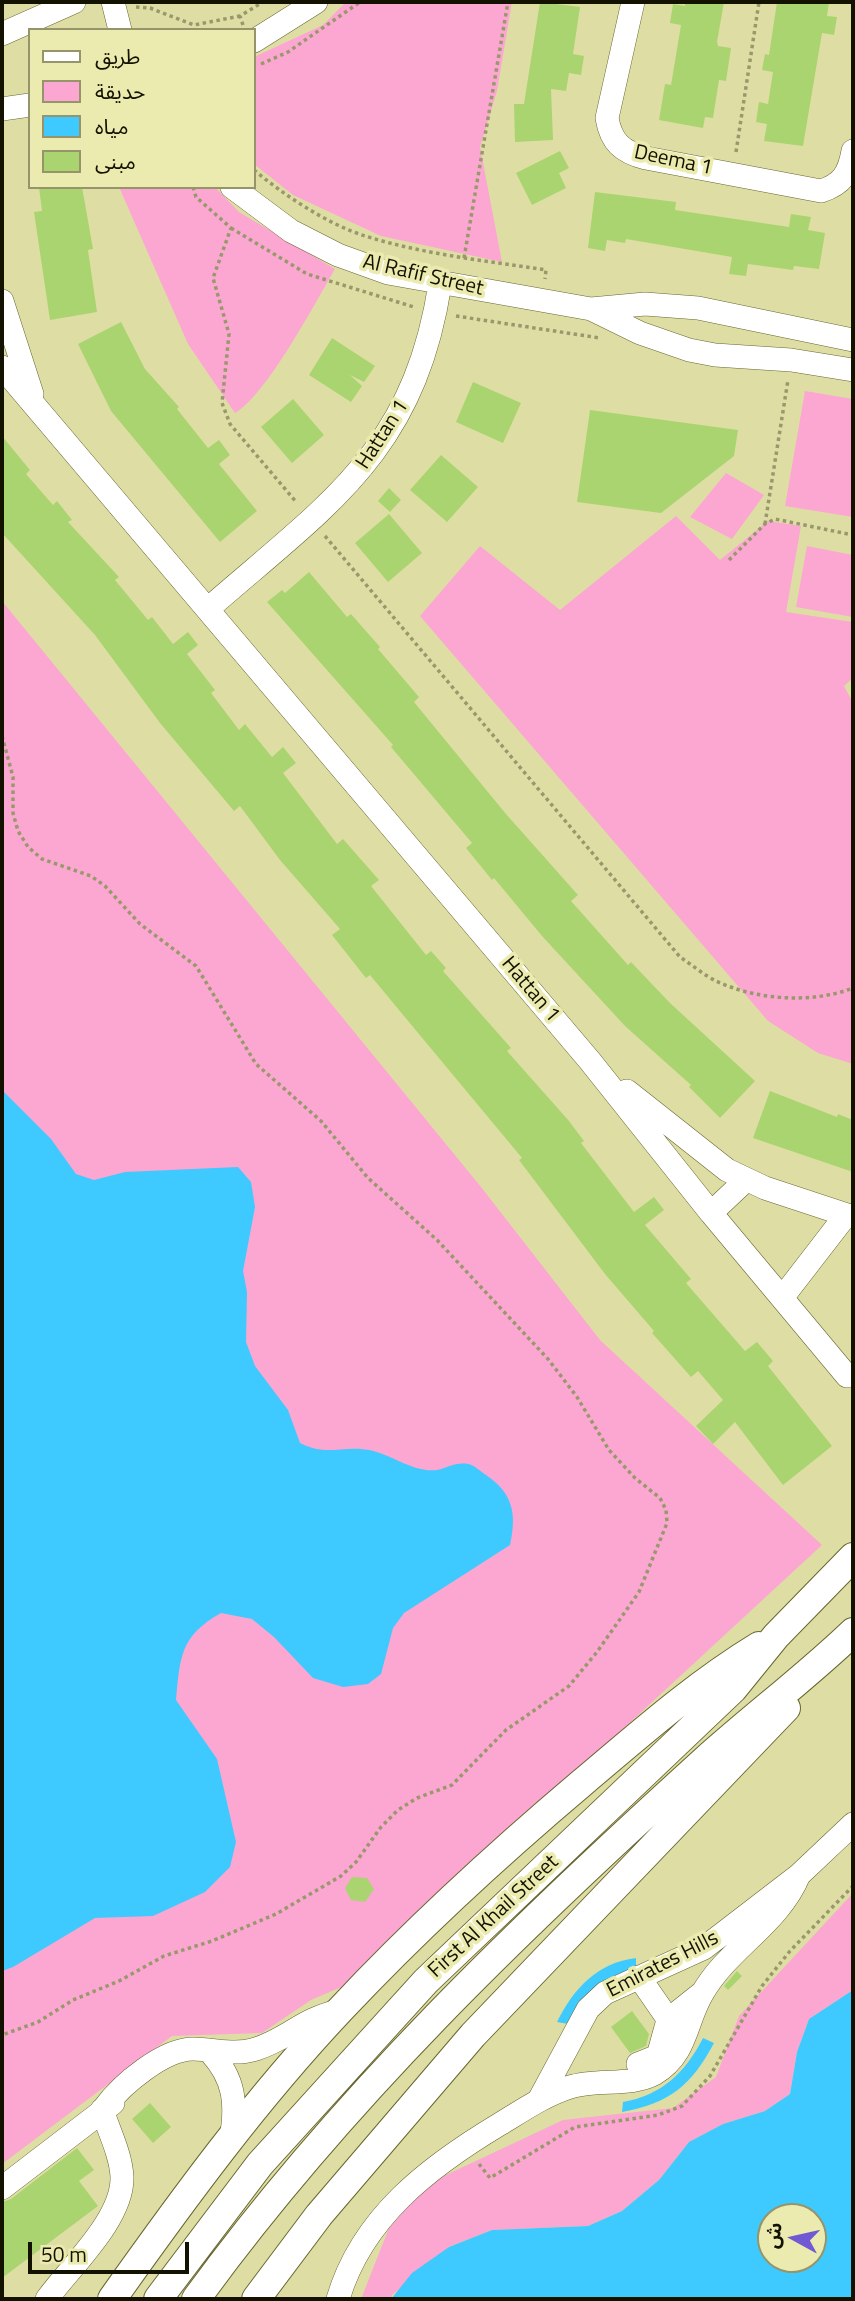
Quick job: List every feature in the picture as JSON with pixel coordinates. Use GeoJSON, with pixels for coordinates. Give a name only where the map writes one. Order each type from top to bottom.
{"type":"FeatureCollection","features":[{"type":"Feature","properties":{"kind":"main road","name":"First Al Khail Street"},"geometry":{"type":"LineString","coordinates":[[158,2299],[260,2164],[398,2011],[733,1689],[776,1636],[853,1557]]}},
{"type":"Feature","properties":{"kind":"main road","name":"First Al Khail Street"},"geometry":{"type":"LineString","coordinates":[[196,2299],[284,2185],[447,2005],[531,1921],[704,1761],[815,1668],[853,1632]]}},
{"type":"Feature","properties":{"kind":"main road"},"geometry":{"type":"LineString","coordinates":[[111,2299],[231,2139],[339,2011],[485,1867],[570,1793],[687,1694],[776,1636]]}},
{"type":"Feature","properties":{"kind":"main road"},"geometry":{"type":"LineString","coordinates":[[256,2299],[319,2216],[465,2044],[554,1947],[772,1726],[815,1668]]}},
{"type":"Feature","properties":{"kind":"street"},"geometry":{"type":"LineString","coordinates":[[2,34],[74,2]]}},
{"type":"Feature","properties":{"kind":"street"},"geometry":{"type":"LineString","coordinates":[[256,40],[316,2]]}},
{"type":"Feature","properties":{"kind":"street","name":"Deema 1"},"geometry":{"type":"LineString","coordinates":[[633,2],[607,118],[610,134],[618,146],[631,155],[821,191],[836,186],[848,174],[853,151]]}},
{"type":"Feature","properties":{"kind":"street"},"geometry":{"type":"LineString","coordinates":[[2,109],[28,105]]}},
{"type":"Feature","properties":{"kind":"street","name":"Al Rafif Street"},"geometry":{"type":"LineString","coordinates":[[235,189],[291,230],[338,255],[388,273],[591,309],[672,305],[853,340]]}},
{"type":"Feature","properties":{"kind":"street","name":"Hattan 1"},"geometry":{"type":"LineString","coordinates":[[209,608],[353,481],[380,447],[403,410],[421,370],[436,313],[450,286]]}},
{"type":"Feature","properties":{"kind":"street","name":"Hattan 1"},"geometry":{"type":"LineString","coordinates":[[2,301],[38,410]]}},
{"type":"Feature","properties":{"kind":"street","name":"Al Rafif Street"},"geometry":{"type":"LineString","coordinates":[[591,309],[640,333],[690,350],[790,370],[853,370]]}},
{"type":"Feature","properties":{"kind":"street","name":"Hattan 1"},"geometry":{"type":"LineString","coordinates":[[2,367],[209,608],[590,1061],[711,1213],[847,1376]]}},
{"type":"Feature","properties":{"kind":"street"},"geometry":{"type":"LineString","coordinates":[[590,1061],[709,1159],[746,1180],[850,1216],[782,1298]]}},
{"type":"Feature","properties":{"kind":"street"},"geometry":{"type":"LineString","coordinates":[[711,1213],[746,1180]]}},
{"type":"Feature","properties":{"kind":"street"},"geometry":{"type":"LineString","coordinates":[[799,1875],[853,1824]]}},
{"type":"Feature","properties":{"kind":"street","name":"Emirates Hills"},"geometry":{"type":"LineString","coordinates":[[539,2100],[588,2009],[605,1993],[704,1948],[799,1875]]}},
{"type":"Feature","properties":{"kind":"street","name":"Emirates Hills"},"geometry":{"type":"LineString","coordinates":[[338,2299],[359,2250],[390,2207],[428,2170],[539,2100],[658,2056],[668,2020],[703,1992],[781,1907],[799,1875]]}},
{"type":"Feature","properties":{"kind":"street"},"geometry":{"type":"LineString","coordinates":[[639,1977],[684,2043]]}},
{"type":"Feature","properties":{"kind":"street","name":"Emirates Hills"},"geometry":{"type":"LineString","coordinates":[[593,2081],[631,2080],[652,2075],[671,2062],[684,2043],[703,1992]]}},
{"type":"Feature","properties":{"kind":"street"},"geometry":{"type":"LineString","coordinates":[[2,2188],[104,2108],[128,2081],[158,2063],[183,2050],[210,2052],[255,2049],[269,2045],[311,2018],[339,2011]]}},
{"type":"Feature","properties":{"kind":"street"},"geometry":{"type":"LineString","coordinates":[[210,2052],[223,2066],[231,2082],[235,2101],[231,2139]]}},
{"type":"Feature","properties":{"kind":"street"},"geometry":{"type":"LineString","coordinates":[[47,2299],[109,2218],[121,2192],[120,2164],[104,2108]]}},
{"type":"Feature","properties":{"kind":"path"},"geometry":{"type":"LineString","coordinates":[[116,14],[132,7],[150,8],[194,25],[240,16],[263,2]]}},
{"type":"Feature","properties":{"kind":"path"},"geometry":{"type":"LineString","coordinates":[[261,64],[288,52],[360,2]]}},
{"type":"Feature","properties":{"kind":"path"},"geometry":{"type":"LineString","coordinates":[[450,286],[464,258],[508,2]]}},
{"type":"Feature","properties":{"kind":"path"},"geometry":{"type":"LineString","coordinates":[[732,173],[759,2]]}},
{"type":"Feature","properties":{"kind":"path"},"geometry":{"type":"LineString","coordinates":[[240,16],[244,28]]}},
{"type":"Feature","properties":{"kind":"path"},"geometry":{"type":"LineString","coordinates":[[256,172],[284,195],[364,236],[464,258],[546,270],[536,329]]}},
{"type":"Feature","properties":{"kind":"path"},"geometry":{"type":"LineString","coordinates":[[194,189],[196,197],[231,228],[307,274],[380,299],[436,313],[590,339],[606,337]]}},
{"type":"Feature","properties":{"kind":"path"},"geometry":{"type":"LineString","coordinates":[[231,228],[212,278],[229,334],[228,365],[222,392],[225,414],[680,957],[716,981],[757,995],[800,998],[853,988]]}},
{"type":"Feature","properties":{"kind":"path"},"geometry":{"type":"LineString","coordinates":[[777,379],[790,370]]}},
{"type":"Feature","properties":{"kind":"path"},"geometry":{"type":"LineString","coordinates":[[790,370],[801,383]]}},
{"type":"Feature","properties":{"kind":"path"},"geometry":{"type":"LineString","coordinates":[[765,524],[790,370]]}},
{"type":"Feature","properties":{"kind":"path"},"geometry":{"type":"LineString","coordinates":[[729,560],[765,524],[775,519],[853,535]]}},
{"type":"Feature","properties":{"kind":"path"},"geometry":{"type":"LineString","coordinates":[[2,736],[13,776],[13,813],[18,831],[28,846],[42,859],[91,876],[105,886],[141,924],[197,965],[256,1064],[321,1121],[368,1178],[438,1240],[548,1359],[577,1397],[609,1450],[635,1478],[660,1498],[666,1510],[667,1523],[639,1592],[597,1652],[569,1686],[506,1730],[453,1785],[417,1798],[398,1810],[341,1875],[276,1914],[212,1941],[164,1956],[119,1981],[73,2000],[38,2022],[2,2035]]}},
{"type":"Feature","properties":{"kind":"green space"},"geometry":{"type":"Polygon","coordinates":[[[346,2],[512,2],[497,91],[480,147],[502,262],[381,236],[293,195],[256,166],[256,56],[323,25],[346,2]]]}},
{"type":"Feature","properties":{"kind":"green space"},"geometry":{"type":"Polygon","coordinates":[[[120,189],[217,189],[239,212],[335,269],[275,369],[261,388],[235,413],[188,344],[120,189]]]}},
{"type":"Feature","properties":{"kind":"green space"},"geometry":{"type":"Polygon","coordinates":[[[805,391],[853,399],[853,517],[785,506],[805,391]]]}},
{"type":"Feature","properties":{"kind":"green space"},"geometry":{"type":"Polygon","coordinates":[[[726,473],[764,495],[732,539],[690,517],[726,473]]]}},
{"type":"Feature","properties":{"kind":"green space"},"geometry":{"type":"Polygon","coordinates":[[[676,516],[720,560],[768,521],[801,526],[786,612],[853,622],[853,678],[844,686],[853,703],[853,1064],[818,1053],[768,1021],[420,616],[480,546],[560,610],[676,516]]]}},
{"type":"Feature","properties":{"kind":"green space"},"geometry":{"type":"Polygon","coordinates":[[[807,546],[853,555],[853,617],[796,607],[807,546]]]}},
{"type":"Feature","properties":{"kind":"green space"},"geometry":{"type":"Polygon","coordinates":[[[2,601],[481,1187],[600,1340],[822,1545],[346,1985],[311,2000],[262,2033],[172,2036],[2,2164],[2,601]]]}},
{"type":"Feature","properties":{"kind":"green space"},"geometry":{"type":"Polygon","coordinates":[[[853,1893],[853,1990],[809,2019],[797,2052],[790,2094],[765,2111],[723,2124],[689,2142],[659,2180],[622,2211],[588,2226],[492,2230],[449,2247],[392,2295],[391,2299],[361,2299],[389,2228],[429,2183],[563,2120],[673,2108],[716,2077],[739,2016],[853,1893]]]}},
{"type":"Feature","properties":{"kind":"water"},"geometry":{"type":"Polygon","coordinates":[[[2,1090],[51,1139],[76,1174],[94,1180],[125,1172],[238,1167],[251,1182],[255,1207],[243,1271],[247,1292],[246,1342],[255,1366],[288,1410],[300,1443],[327,1450],[369,1450],[419,1469],[437,1470],[459,1464],[470,1465],[502,1489],[511,1505],[513,1524],[510,1545],[404,1613],[393,1628],[381,1674],[368,1684],[343,1687],[313,1678],[274,1637],[252,1619],[221,1613],[197,1630],[181,1660],[176,1700],[217,1759],[236,1842],[230,1867],[205,1892],[153,1916],[95,1918],[2,1971],[2,1090]]]}},
{"type":"Feature","properties":{"kind":"water"},"geometry":{"type":"Polygon","coordinates":[[[636,1958],[636,1967],[614,1976],[588,1995],[568,2024],[557,2022],[571,1998],[588,1979],[610,1965],[636,1958]]]}},
{"type":"Feature","properties":{"kind":"water"},"geometry":{"type":"Polygon","coordinates":[[[853,1990],[853,2299],[391,2299],[412,2273],[449,2247],[492,2230],[588,2226],[622,2211],[659,2180],[689,2142],[723,2124],[765,2111],[790,2094],[797,2052],[809,2019],[853,1990]]]}},
{"type":"Feature","properties":{"kind":"water"},"geometry":{"type":"Polygon","coordinates":[[[703,2038],[714,2043],[697,2071],[687,2081],[666,2098],[622,2112],[623,2102],[661,2088],[680,2072],[703,2038]]]}},
{"type":"Feature","properties":{"kind":"building"},"geometry":{"type":"Polygon","coordinates":[[[540,2],[580,7],[573,54],[584,56],[581,75],[569,73],[566,91],[551,89],[553,140],[515,142],[514,104],[524,104],[540,2]]]}},
{"type":"Feature","properties":{"kind":"building"},"geometry":{"type":"Polygon","coordinates":[[[685,2],[724,2],[717,42],[718,46],[731,48],[726,81],[719,80],[713,118],[705,117],[703,128],[659,120],[665,84],[671,85],[681,25],[670,23],[673,4],[685,6],[685,2]]]}},
{"type":"Feature","properties":{"kind":"building"},"geometry":{"type":"Polygon","coordinates":[[[777,2],[829,2],[827,16],[837,17],[834,35],[822,33],[803,146],[764,141],[767,124],[756,122],[759,102],[768,104],[773,72],[762,70],[765,54],[769,55],[777,2]]]}},
{"type":"Feature","properties":{"kind":"building"},"geometry":{"type":"Polygon","coordinates":[[[560,151],[569,168],[559,173],[566,188],[532,205],[516,173],[560,151]]]}},
{"type":"Feature","properties":{"kind":"building"},"geometry":{"type":"Polygon","coordinates":[[[39,189],[82,189],[93,249],[88,250],[97,312],[50,320],[34,212],[42,211],[39,189]]]}},
{"type":"Feature","properties":{"kind":"building"},"geometry":{"type":"Polygon","coordinates":[[[595,192],[676,202],[675,210],[789,227],[791,214],[811,217],[808,230],[825,233],[819,269],[794,266],[793,270],[748,264],[746,276],[729,274],[732,257],[626,239],[625,243],[607,240],[605,251],[588,248],[595,192]]]}},
{"type":"Feature","properties":{"kind":"building"},"geometry":{"type":"Polygon","coordinates":[[[121,322],[145,369],[179,407],[177,409],[208,448],[219,440],[230,455],[219,464],[257,511],[220,542],[111,411],[78,344],[121,322]]]}},
{"type":"Feature","properties":{"kind":"building"},"geometry":{"type":"Polygon","coordinates":[[[332,338],[375,366],[364,382],[350,375],[362,386],[351,402],[309,375],[332,338]]]}},
{"type":"Feature","properties":{"kind":"building"},"geometry":{"type":"Polygon","coordinates":[[[473,382],[521,403],[503,443],[456,422],[473,382]]]}},
{"type":"Feature","properties":{"kind":"building"},"geometry":{"type":"Polygon","coordinates":[[[293,399],[324,435],[292,463],[261,427],[293,399]]]}},
{"type":"Feature","properties":{"kind":"building"},"geometry":{"type":"Polygon","coordinates":[[[590,410],[738,430],[734,456],[661,513],[577,502],[590,410]]]}},
{"type":"Feature","properties":{"kind":"building"},"geometry":{"type":"Polygon","coordinates":[[[2,436],[30,470],[26,474],[53,505],[57,501],[72,520],[68,522],[119,577],[115,580],[148,620],[152,617],[173,644],[188,632],[198,645],[187,654],[215,690],[211,693],[239,730],[245,724],[272,757],[283,747],[296,763],[283,773],[337,844],[343,839],[379,880],[371,886],[426,955],[431,951],[446,968],[443,971],[511,1048],[507,1051],[569,1121],[584,1141],[581,1143],[634,1212],[654,1197],[664,1210],[645,1225],[691,1279],[686,1283],[745,1351],[757,1342],[773,1361],[768,1366],[832,1446],[783,1485],[735,1422],[713,1444],[696,1426],[723,1400],[698,1371],[691,1377],[652,1333],[654,1331],[605,1274],[519,1160],[522,1158],[370,975],[366,978],[332,935],[340,929],[280,860],[240,806],[234,811],[160,723],[95,635],[2,533],[2,436]]]}},
{"type":"Feature","properties":{"kind":"building"},"geometry":{"type":"Polygon","coordinates":[[[441,455],[478,487],[447,522],[410,490],[441,455]]]}},
{"type":"Feature","properties":{"kind":"building"},"geometry":{"type":"Polygon","coordinates":[[[389,488],[401,500],[390,512],[378,501],[389,488]]]}},
{"type":"Feature","properties":{"kind":"building"},"geometry":{"type":"Polygon","coordinates":[[[389,514],[422,553],[388,582],[355,543],[389,514]]]}},
{"type":"Feature","properties":{"kind":"building"},"geometry":{"type":"Polygon","coordinates":[[[309,572],[347,617],[351,614],[380,647],[378,649],[419,697],[414,702],[506,814],[578,895],[571,901],[628,965],[631,962],[670,1003],[755,1081],[720,1118],[689,1087],[691,1085],[625,1026],[542,936],[494,878],[492,880],[466,848],[472,843],[391,747],[393,745],[267,602],[282,590],[285,593],[309,572]]]}},
{"type":"Feature","properties":{"kind":"building"},"geometry":{"type":"Polygon","coordinates":[[[770,1091],[837,1117],[838,1114],[853,1120],[853,1172],[753,1138],[770,1091]]]}},
{"type":"Feature","properties":{"kind":"building"},"geometry":{"type":"Polygon","coordinates":[[[352,1877],[367,1878],[374,1889],[365,1902],[351,1900],[345,1888],[352,1877]]]}},
{"type":"Feature","properties":{"kind":"building"},"geometry":{"type":"Polygon","coordinates":[[[737,1971],[742,1976],[728,1990],[724,1986],[737,1971]]]}},
{"type":"Feature","properties":{"kind":"building"},"geometry":{"type":"Polygon","coordinates":[[[632,2011],[649,2034],[646,2046],[630,2053],[611,2027],[632,2011]]]}},
{"type":"Feature","properties":{"kind":"building"},"geometry":{"type":"Polygon","coordinates":[[[150,2103],[171,2127],[153,2143],[132,2119],[150,2103]]]}},
{"type":"Feature","properties":{"kind":"building"},"geometry":{"type":"Polygon","coordinates":[[[77,2148],[94,2170],[79,2181],[98,2206],[2,2278],[2,2202],[11,2199],[77,2148]]]}}]}
